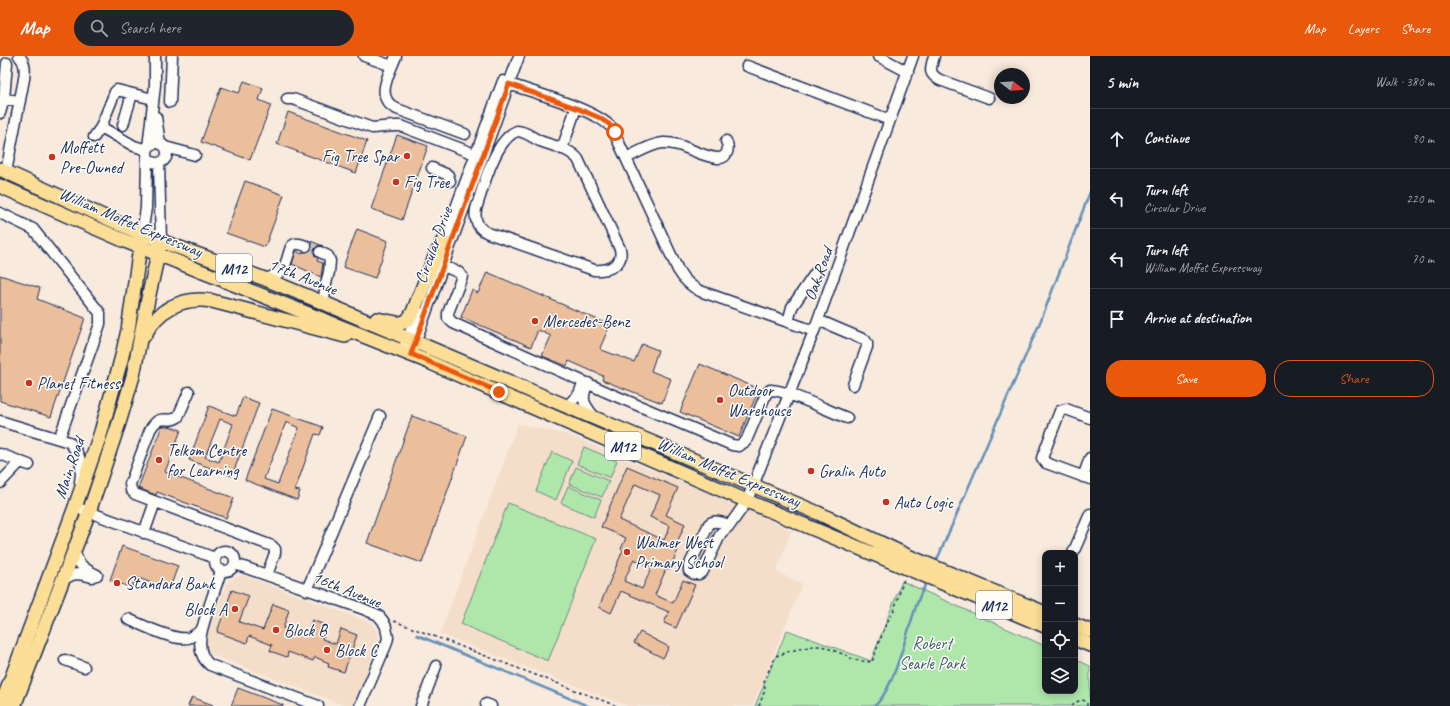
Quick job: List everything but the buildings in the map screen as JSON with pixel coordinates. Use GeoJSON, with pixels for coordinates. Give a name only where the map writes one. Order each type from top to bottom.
{"type":"FeatureCollection","features":[{"type":"Feature","properties":{"kind":"main road","name":"M12"},"geometry":{"type":"LineString","coordinates":[[3,171],[141,240]]}},
{"type":"Feature","properties":{"kind":"main road","name":"William Moffet Expressway"},"geometry":{"type":"LineString","coordinates":[[0,186],[141,240],[364,336],[409,347],[567,406],[818,513],[907,567]]}},
{"type":"Feature","properties":{"kind":"main road","name":"Main Road"},"geometry":{"type":"LineString","coordinates":[[1,706],[75,507],[101,432],[121,360],[133,302],[141,240]]}},
{"type":"Feature","properties":{"kind":"main road"},"geometry":{"type":"LineString","coordinates":[[359,318],[397,323],[402,323],[408,320],[413,312],[443,241]]}},
{"type":"Feature","properties":{"kind":"main road","name":"Main Road"},"geometry":{"type":"LineString","coordinates":[[14,706],[89,512],[123,410],[139,347],[160,248]]}},
{"type":"Feature","properties":{"kind":"main road","name":"17th Avenue"},"geometry":{"type":"LineString","coordinates":[[160,248],[265,279],[359,318],[409,347]]}},
{"type":"Feature","properties":{"kind":"main road"},"geometry":{"type":"LineString","coordinates":[[139,347],[149,326],[161,313],[180,303],[196,300],[212,301],[351,337],[357,338],[364,336]]}},
{"type":"Feature","properties":{"kind":"main road","name":"William Moffet Expressway"},"geometry":{"type":"LineString","coordinates":[[409,347],[747,500],[907,567],[1042,612]]}},
{"type":"Feature","properties":{"kind":"main road","name":"William Moffet Expressway"},"geometry":{"type":"LineString","coordinates":[[946,579],[1042,625]]}},
{"type":"Feature","properties":{"kind":"main road"},"geometry":{"type":"LineString","coordinates":[[1078,626],[1090,631]]}},
{"type":"Feature","properties":{"kind":"main road"},"geometry":{"type":"LineString","coordinates":[[1078,640],[1090,645]]}},
{"type":"Feature","properties":{"kind":"street"},"geometry":{"type":"LineString","coordinates":[[3,171],[24,80],[25,68],[23,60],[19,56]]}},
{"type":"Feature","properties":{"kind":"street"},"geometry":{"type":"LineString","coordinates":[[155,56],[156,120],[162,153],[160,248]]}},
{"type":"Feature","properties":{"kind":"street"},"geometry":{"type":"LineString","coordinates":[[170,102],[172,56]]}},
{"type":"Feature","properties":{"kind":"street"},"geometry":{"type":"LineString","coordinates":[[364,56],[392,66]]}},
{"type":"Feature","properties":{"kind":"street"},"geometry":{"type":"LineString","coordinates":[[396,56],[384,90],[388,104],[397,109],[465,134]]}},
{"type":"Feature","properties":{"kind":"street","name":"Circular Drive"},"geometry":{"type":"LineString","coordinates":[[409,347],[443,266],[512,56]]}},
{"type":"Feature","properties":{"kind":"street","name":"Circular Drive"},"geometry":{"type":"LineString","coordinates":[[409,347],[443,241],[509,84],[519,56]]}},
{"type":"Feature","properties":{"kind":"street"},"geometry":{"type":"LineString","coordinates":[[878,56],[908,72]]}},
{"type":"Feature","properties":{"kind":"street","name":"Oak Road"},"geometry":{"type":"LineString","coordinates":[[730,525],[716,521],[709,524],[689,566],[689,571],[697,574],[701,573],[722,533],[730,525],[747,500],[814,331],[913,56]]}},
{"type":"Feature","properties":{"kind":"street"},"geometry":{"type":"LineString","coordinates":[[934,56],[930,71],[933,76],[989,98]]}},
{"type":"Feature","properties":{"kind":"street"},"geometry":{"type":"LineString","coordinates":[[0,113],[4,99],[7,63]]}},
{"type":"Feature","properties":{"kind":"street"},"geometry":{"type":"LineString","coordinates":[[747,66],[890,120]]}},
{"type":"Feature","properties":{"kind":"street"},"geometry":{"type":"LineString","coordinates":[[509,84],[576,108],[598,117],[609,124],[615,132],[678,270],[690,286],[700,291],[814,331]]}},
{"type":"Feature","properties":{"kind":"street"},"geometry":{"type":"LineString","coordinates":[[141,240],[146,208],[148,152],[155,85]]}},
{"type":"Feature","properties":{"kind":"street"},"geometry":{"type":"LineString","coordinates":[[94,137],[101,127],[115,92],[119,90],[153,99]]}},
{"type":"Feature","properties":{"kind":"street"},"geometry":{"type":"LineString","coordinates":[[123,125],[132,94]]}},
{"type":"Feature","properties":{"kind":"street"},"geometry":{"type":"LineString","coordinates":[[4,99],[20,101]]}},
{"type":"Feature","properties":{"kind":"street"},"geometry":{"type":"LineString","coordinates":[[287,99],[293,99],[372,128],[401,126],[479,155]]}},
{"type":"Feature","properties":{"kind":"street"},"geometry":{"type":"LineString","coordinates":[[562,149],[576,108]]}},
{"type":"Feature","properties":{"kind":"street"},"geometry":{"type":"LineString","coordinates":[[101,127],[134,146],[148,152],[152,162],[162,153],[179,152],[195,155]]}},
{"type":"Feature","properties":{"kind":"street"},"geometry":{"type":"LineString","coordinates":[[517,131],[524,132],[535,139],[562,149],[578,159],[620,249],[621,253],[619,262],[611,268],[605,270],[594,270],[488,233],[481,229],[476,222],[476,209],[494,157],[501,144],[509,135],[517,131]]}},
{"type":"Feature","properties":{"kind":"street"},"geometry":{"type":"LineString","coordinates":[[626,158],[661,143],[668,143],[713,157],[721,158],[728,152],[729,148],[726,141]]}},
{"type":"Feature","properties":{"kind":"street"},"geometry":{"type":"LineString","coordinates":[[148,152],[153,144],[162,153]]}},
{"type":"Feature","properties":{"kind":"street"},"geometry":{"type":"LineString","coordinates":[[432,168],[448,175],[450,181]]}},
{"type":"Feature","properties":{"kind":"street"},"geometry":{"type":"LineString","coordinates":[[0,213],[33,229],[100,313],[100,324],[59,439]]}},
{"type":"Feature","properties":{"kind":"street"},"geometry":{"type":"LineString","coordinates":[[265,279],[276,276],[282,272],[294,244],[306,246]]}},
{"type":"Feature","properties":{"kind":"street"},"geometry":{"type":"LineString","coordinates":[[320,252],[329,258],[330,261],[325,287],[324,303]]}},
{"type":"Feature","properties":{"kind":"street"},"geometry":{"type":"LineString","coordinates":[[443,266],[458,272],[462,277],[448,309],[448,318],[453,323],[735,446],[741,445],[746,441],[768,391],[774,390],[789,395],[847,418]]}},
{"type":"Feature","properties":{"kind":"street"},"geometry":{"type":"LineString","coordinates":[[788,322],[792,307],[816,272]]}},
{"type":"Feature","properties":{"kind":"street"},"geometry":{"type":"LineString","coordinates":[[818,320],[864,340],[867,343],[867,347],[853,385]]}},
{"type":"Feature","properties":{"kind":"street"},"geometry":{"type":"LineString","coordinates":[[567,406],[579,394],[586,382]]}},
{"type":"Feature","properties":{"kind":"street"},"geometry":{"type":"LineString","coordinates":[[586,382],[583,400],[594,418]]}},
{"type":"Feature","properties":{"kind":"street"},"geometry":{"type":"LineString","coordinates":[[189,392],[178,417],[174,419],[160,419],[150,430],[130,484],[131,490],[155,502],[272,546],[275,549],[275,553],[267,575]]}},
{"type":"Feature","properties":{"kind":"street"},"geometry":{"type":"LineString","coordinates":[[1090,418],[1066,409],[1060,411],[1042,455],[1044,462],[1086,478],[1090,458]]}},
{"type":"Feature","properties":{"kind":"street"},"geometry":{"type":"LineString","coordinates":[[308,590],[380,416]]}},
{"type":"Feature","properties":{"kind":"street"},"geometry":{"type":"LineString","coordinates":[[0,421],[69,442],[76,449],[80,458],[81,469],[75,507],[215,558]]}},
{"type":"Feature","properties":{"kind":"street"},"geometry":{"type":"LineString","coordinates":[[0,454],[25,463],[0,483]]}},
{"type":"Feature","properties":{"kind":"street"},"geometry":{"type":"LineString","coordinates":[[144,533],[155,502]]}},
{"type":"Feature","properties":{"kind":"street"},"geometry":{"type":"LineString","coordinates":[[1074,550],[1090,514]]}},
{"type":"Feature","properties":{"kind":"street"},"geometry":{"type":"LineString","coordinates":[[62,582],[67,577],[74,574],[96,576],[78,563],[74,548]]}},
{"type":"Feature","properties":{"kind":"street"},"geometry":{"type":"LineString","coordinates":[[222,551],[228,551],[235,558],[234,567],[228,571],[221,571],[216,567],[215,558],[222,551]]}},
{"type":"Feature","properties":{"kind":"street","name":"16th Avenue"},"geometry":{"type":"LineString","coordinates":[[235,564],[378,615],[386,627],[388,638],[360,706]]}},
{"type":"Feature","properties":{"kind":"street"},"geometry":{"type":"LineString","coordinates":[[221,571],[201,630],[201,654],[203,659],[210,666],[318,706]]}},
{"type":"Feature","properties":{"kind":"street"},"geometry":{"type":"LineString","coordinates":[[128,619],[148,628],[181,638],[192,637],[201,630]]}},
{"type":"Feature","properties":{"kind":"street"},"geometry":{"type":"LineString","coordinates":[[64,660],[84,667]]}},
{"type":"Feature","properties":{"kind":"street"},"geometry":{"type":"LineString","coordinates":[[421,706],[436,666]]}},
{"type":"Feature","properties":{"kind":"path"},"geometry":{"type":"LineString","coordinates":[[759,706],[765,690],[764,680],[776,656],[813,646],[822,646],[848,656],[854,660],[872,662],[886,624],[894,610],[907,567]]}},
{"type":"Feature","properties":{"kind":"path"},"geometry":{"type":"LineString","coordinates":[[378,615],[617,706]]}},
{"type":"Feature","properties":{"kind":"path"},"geometry":{"type":"LineString","coordinates":[[1072,706],[1075,703],[1084,700],[1087,702],[1087,706]]}},
{"type":"Feature","properties":{"kind":"shaded area","name":"Walmer West Primary School"},"geometry":{"type":"Polygon","coordinates":[[[518,424],[569,435],[680,482],[743,506],[791,531],[776,572],[802,584],[753,706],[628,706],[440,634],[518,424]]]}},
{"type":"Feature","properties":{"kind":"shaded area"},"geometry":{"type":"Polygon","coordinates":[[[242,575],[371,623],[377,632],[379,640],[357,700],[349,706],[341,704],[213,655],[204,649],[204,641],[227,583],[242,575]]]}},
{"type":"Feature","properties":{"kind":"green space"},"geometry":{"type":"Polygon","coordinates":[[[584,447],[617,461],[610,478],[577,464],[584,447]]]}},
{"type":"Feature","properties":{"kind":"green space"},"geometry":{"type":"Polygon","coordinates":[[[552,452],[572,461],[556,500],[536,491],[552,452]]]}},
{"type":"Feature","properties":{"kind":"green space"},"geometry":{"type":"Polygon","coordinates":[[[576,467],[609,481],[602,497],[569,484],[576,467]]]}},
{"type":"Feature","properties":{"kind":"green space"},"geometry":{"type":"Polygon","coordinates":[[[568,486],[601,500],[594,517],[561,503],[568,486]]]}},
{"type":"Feature","properties":{"kind":"green space"},"geometry":{"type":"Polygon","coordinates":[[[508,503],[596,539],[548,661],[461,624],[508,503]]]}},
{"type":"Feature","properties":{"kind":"green space","name":"Robert Searle Park"},"geometry":{"type":"Polygon","coordinates":[[[902,581],[1042,645],[1042,694],[1078,694],[1078,660],[1090,666],[1090,706],[755,706],[787,630],[871,661],[902,581]]]}},
{"type":"Feature","properties":{"kind":"waterway"},"geometry":{"type":"LineString","coordinates":[[936,562],[1041,320],[1090,192]]}},
{"type":"Feature","properties":{"kind":"waterway"},"geometry":{"type":"LineString","coordinates":[[874,706],[888,687],[894,673],[919,598],[927,581]]}},
{"type":"Feature","properties":{"kind":"waterway"},"geometry":{"type":"LineString","coordinates":[[417,635],[588,706]]}},
{"type":"Feature","properties":{"kind":"tunnel"},"geometry":{"type":"LineString","coordinates":[[306,246],[320,252]]}},
{"type":"Feature","properties":{"kind":"place","name":"Fig Tree Spar"},"geometry":{"type":"Point","coordinates":[407,156]}},
{"type":"Feature","properties":{"kind":"place","name":"Moffett Pre-Owned"},"geometry":{"type":"Point","coordinates":[52,157]}},
{"type":"Feature","properties":{"kind":"place","name":"Fig Tree"},"geometry":{"type":"Point","coordinates":[396,182]}},
{"type":"Feature","properties":{"kind":"place","name":"Mercedes-Benz"},"geometry":{"type":"Point","coordinates":[535,321]}},
{"type":"Feature","properties":{"kind":"place","name":"Planet Fitness"},"geometry":{"type":"Point","coordinates":[29,383]}},
{"type":"Feature","properties":{"kind":"place","name":"Outdoor Warehouse"},"geometry":{"type":"Point","coordinates":[720,400]}},
{"type":"Feature","properties":{"kind":"place","name":"Telkom Centre for Learning"},"geometry":{"type":"Point","coordinates":[159,460]}},
{"type":"Feature","properties":{"kind":"place","name":"Gralin Auto"},"geometry":{"type":"Point","coordinates":[811,471]}},
{"type":"Feature","properties":{"kind":"place","name":"Auto Logic"},"geometry":{"type":"Point","coordinates":[886,502]}},
{"type":"Feature","properties":{"kind":"place","name":"Walmer West Primary School"},"geometry":{"type":"Point","coordinates":[627,552]}},
{"type":"Feature","properties":{"kind":"place","name":"Standard Bank"},"geometry":{"type":"Point","coordinates":[117,583]}},
{"type":"Feature","properties":{"kind":"place","name":"Block A"},"geometry":{"type":"Point","coordinates":[235,609]}},
{"type":"Feature","properties":{"kind":"place","name":"Block B"},"geometry":{"type":"Point","coordinates":[276,630]}},
{"type":"Feature","properties":{"kind":"place","name":"Block C"},"geometry":{"type":"Point","coordinates":[327,650]}},
{"type":"Feature","properties":{"kind":"route"},"geometry":{"type":"LineString","coordinates":[[499,392],[411,354],[509,84],[598,117],[609,124],[615,132]]}}]}
